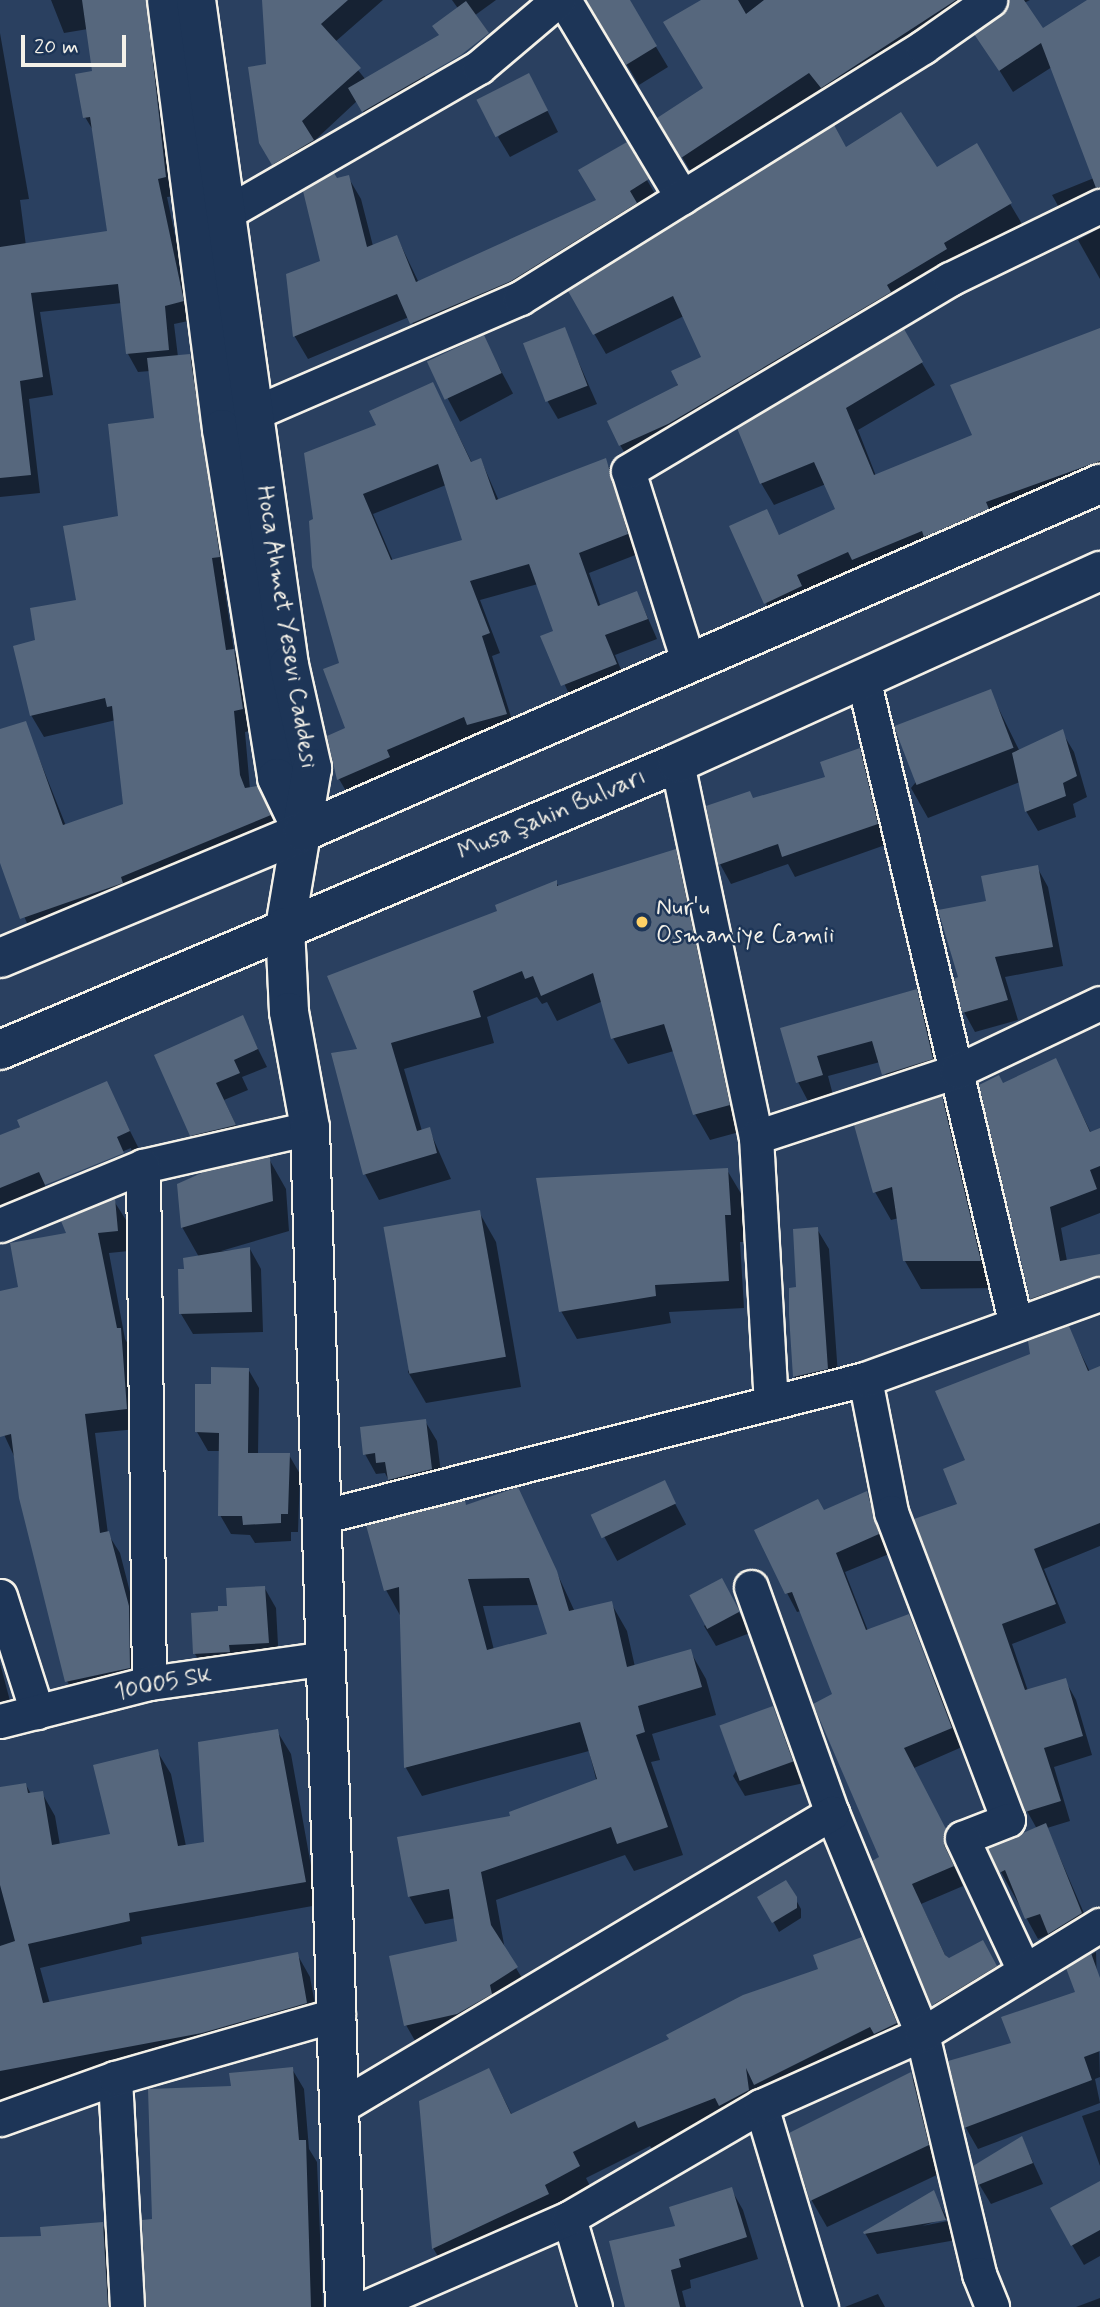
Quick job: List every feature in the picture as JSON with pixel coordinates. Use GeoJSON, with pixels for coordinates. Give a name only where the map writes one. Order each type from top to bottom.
{"type":"FeatureCollection","features":[{"type":"Feature","properties":{"kind":"street","name":"Hoca Ahmet Yesevi Caddesi"},"geometry":{"type":"LineString","coordinates":[[167,0],[222,429],[277,778],[303,832]]}},
{"type":"Feature","properties":{"kind":"street","name":"Hoca Ahmet Yesevi Caddesi"},"geometry":{"type":"LineString","coordinates":[[196,0],[228,212],[289,665],[312,768],[303,832]]}},
{"type":"Feature","properties":{"kind":"street"},"geometry":{"type":"LineString","coordinates":[[228,212],[479,67],[558,0]]}},
{"type":"Feature","properties":{"kind":"street"},"geometry":{"type":"LineString","coordinates":[[564,0],[682,197]]}},
{"type":"Feature","properties":{"kind":"street"},"geometry":{"type":"LineString","coordinates":[[254,412],[520,298],[923,47],[990,0]]}},
{"type":"Feature","properties":{"kind":"street"},"geometry":{"type":"LineString","coordinates":[[689,664],[628,471],[950,279],[1100,206]]}},
{"type":"Feature","properties":{"kind":"street"},"geometry":{"type":"LineString","coordinates":[[0,958],[303,832],[1100,484]]}},
{"type":"Feature","properties":{"kind":"street","name":"Musa Şahin Bulvarı"},"geometry":{"type":"LineString","coordinates":[[0,1050],[677,763],[1100,571]]}},
{"type":"Feature","properties":{"kind":"street"},"geometry":{"type":"LineString","coordinates":[[863,678],[1015,1321]]}},
{"type":"Feature","properties":{"kind":"street"},"geometry":{"type":"LineString","coordinates":[[677,763],[756,1137],[771,1403]]}},
{"type":"Feature","properties":{"kind":"street"},"geometry":{"type":"LineString","coordinates":[[303,832],[285,927],[289,1012],[310,1128],[325,1516],[345,2307]]}},
{"type":"Feature","properties":{"kind":"street"},"geometry":{"type":"LineString","coordinates":[[756,1137],[957,1071],[1100,1003]]}},
{"type":"Feature","properties":{"kind":"street"},"geometry":{"type":"LineString","coordinates":[[0,1225],[143,1166],[310,1128]]}},
{"type":"Feature","properties":{"kind":"street"},"geometry":{"type":"LineString","coordinates":[[143,1166],[149,1684]]}},
{"type":"Feature","properties":{"kind":"street"},"geometry":{"type":"LineString","coordinates":[[325,1516],[865,1379],[1015,1321],[1100,1294]]}},
{"type":"Feature","properties":{"kind":"street"},"geometry":{"type":"LineString","coordinates":[[865,1379],[891,1512],[1008,1820],[962,1838],[1023,1968]]}},
{"type":"Feature","properties":{"kind":"street"},"geometry":{"type":"LineString","coordinates":[[751,1587],[832,1813],[922,2034],[979,2274],[992,2307]]}},
{"type":"Feature","properties":{"kind":"street"},"geometry":{"type":"LineString","coordinates":[[0,1595],[37,1712]]}},
{"type":"Feature","properties":{"kind":"street","name":"10005 Sk"},"geometry":{"type":"LineString","coordinates":[[0,1721],[149,1684],[327,1658]]}},
{"type":"Feature","properties":{"kind":"street"},"geometry":{"type":"LineString","coordinates":[[341,2106],[832,1813]]}},
{"type":"Feature","properties":{"kind":"street"},"geometry":{"type":"LineString","coordinates":[[366,2307],[569,2218],[761,2106],[922,2034],[1023,1968],[1100,1925]]}},
{"type":"Feature","properties":{"kind":"street"},"geometry":{"type":"LineString","coordinates":[[0,2119],[115,2078],[338,2014]]}},
{"type":"Feature","properties":{"kind":"street"},"geometry":{"type":"LineString","coordinates":[[115,2078],[127,2307]]}},
{"type":"Feature","properties":{"kind":"street"},"geometry":{"type":"LineString","coordinates":[[761,2106],[821,2307]]}},
{"type":"Feature","properties":{"kind":"street"},"geometry":{"type":"LineString","coordinates":[[569,2218],[595,2307]]}},
{"type":"Feature","properties":{"kind":"building"},"geometry":{"type":"Polygon","coordinates":[[[82,0],[146,0],[166,177],[158,179],[184,301],[165,306],[169,350],[126,354],[118,284],[31,293],[43,377],[20,381],[31,475],[0,478],[0,247],[107,231],[90,117],[83,118],[75,74],[92,71],[82,0]]]}},
{"type":"Feature","properties":{"kind":"building"},"geometry":{"type":"Polygon","coordinates":[[[262,0],[348,0],[321,24],[361,68],[302,121],[314,140],[272,165],[259,143],[248,67],[266,64],[262,0]]]}},
{"type":"Feature","properties":{"kind":"building"},"geometry":{"type":"Polygon","coordinates":[[[586,0],[630,0],[657,46],[626,65],[586,0]]]}},
{"type":"Feature","properties":{"kind":"building"},"geometry":{"type":"Polygon","coordinates":[[[701,0],[738,0],[746,14],[764,0],[956,0],[821,88],[809,73],[681,158],[657,118],[703,88],[663,22],[701,0]]]}},
{"type":"Feature","properties":{"kind":"building"},"geometry":{"type":"Polygon","coordinates":[[[1009,0],[1024,0],[1043,28],[1087,0],[1100,0],[1100,187],[1096,188],[1041,43],[999,71],[974,34],[1002,15],[1009,0]]]}},
{"type":"Feature","properties":{"kind":"building"},"geometry":{"type":"Polygon","coordinates":[[[466,1],[489,33],[461,55],[362,112],[348,88],[439,35],[432,26],[466,1]]]}},
{"type":"Feature","properties":{"kind":"building"},"geometry":{"type":"Polygon","coordinates":[[[529,73],[548,110],[495,137],[476,100],[529,73]]]}},
{"type":"Feature","properties":{"kind":"building"},"geometry":{"type":"Polygon","coordinates":[[[901,112],[937,167],[977,143],[1012,203],[944,243],[947,249],[887,285],[891,292],[668,424],[619,446],[607,421],[678,385],[671,371],[701,357],[673,296],[593,335],[568,291],[834,125],[846,147],[901,112]]]}},
{"type":"Feature","properties":{"kind":"building"},"geometry":{"type":"Polygon","coordinates":[[[627,142],[649,179],[630,191],[637,203],[511,281],[410,324],[397,294],[293,337],[286,274],[320,261],[303,191],[334,173],[337,178],[349,175],[367,247],[397,235],[416,282],[596,200],[578,170],[627,142]]]}},
{"type":"Feature","properties":{"kind":"building"},"geometry":{"type":"Polygon","coordinates":[[[565,327],[588,386],[546,402],[523,343],[565,327]]]}},
{"type":"Feature","properties":{"kind":"building"},"geometry":{"type":"Polygon","coordinates":[[[1100,328],[1100,461],[986,502],[989,509],[924,537],[922,531],[852,560],[848,552],[797,575],[802,586],[764,604],[729,526],[767,509],[779,535],[835,509],[814,462],[760,484],[737,428],[904,329],[923,362],[846,408],[874,475],[972,435],[950,385],[1100,328]]]}},
{"type":"Feature","properties":{"kind":"building"},"geometry":{"type":"Polygon","coordinates":[[[484,335],[502,373],[445,400],[427,362],[484,335]]]}},
{"type":"Feature","properties":{"kind":"building"},"geometry":{"type":"Polygon","coordinates":[[[190,354],[220,557],[212,558],[226,650],[234,649],[243,709],[234,711],[240,775],[245,788],[257,786],[271,815],[121,877],[123,883],[20,919],[0,863],[0,729],[26,721],[63,825],[123,804],[112,706],[107,707],[105,698],[30,716],[13,646],[35,640],[30,608],[76,600],[63,526],[118,516],[108,424],[154,418],[147,358],[190,354]]]}},
{"type":"Feature","properties":{"kind":"building"},"geometry":{"type":"Polygon","coordinates":[[[433,382],[471,462],[481,458],[496,500],[606,458],[628,534],[579,553],[598,606],[637,591],[648,619],[605,635],[617,664],[561,686],[540,636],[553,631],[529,564],[470,581],[490,633],[482,636],[507,714],[467,725],[464,717],[387,750],[390,757],[337,780],[327,736],[345,728],[323,669],[339,663],[312,567],[309,521],[313,519],[304,453],[376,425],[369,411],[433,382]],[[438,464],[363,494],[391,560],[462,540],[438,464]]]}},
{"type":"Feature","properties":{"kind":"building"},"geometry":{"type":"Polygon","coordinates":[[[991,689],[1014,748],[916,785],[894,726],[991,689]]]}},
{"type":"Feature","properties":{"kind":"building"},"geometry":{"type":"Polygon","coordinates":[[[1063,729],[1077,776],[1063,783],[1066,796],[1025,812],[1012,753],[1063,729]]]}},
{"type":"Feature","properties":{"kind":"building"},"geometry":{"type":"Polygon","coordinates":[[[860,748],[878,824],[782,857],[778,844],[718,865],[706,806],[750,791],[753,798],[825,777],[820,762],[860,748]]]}},
{"type":"Feature","properties":{"kind":"building"},"geometry":{"type":"Polygon","coordinates":[[[676,849],[730,1105],[693,1115],[664,1024],[611,1039],[593,973],[541,996],[533,976],[525,979],[522,971],[473,991],[481,1017],[391,1043],[417,1131],[430,1127],[437,1153],[363,1175],[331,1053],[357,1049],[327,976],[497,911],[495,905],[557,880],[557,886],[676,849]]]}},
{"type":"Feature","properties":{"kind":"building"},"geometry":{"type":"Polygon","coordinates":[[[1038,865],[1053,947],[995,957],[1008,1000],[962,1013],[954,979],[958,977],[938,910],[986,901],[981,876],[1038,865]]]}},
{"type":"Feature","properties":{"kind":"building"},"geometry":{"type":"Polygon","coordinates":[[[917,989],[933,1059],[882,1075],[872,1041],[817,1056],[823,1075],[796,1083],[780,1028],[917,989]]]}},
{"type":"Feature","properties":{"kind":"building"},"geometry":{"type":"Polygon","coordinates":[[[243,1015],[258,1049],[234,1060],[240,1073],[216,1083],[236,1125],[190,1136],[154,1055],[243,1015]]]}},
{"type":"Feature","properties":{"kind":"building"},"geometry":{"type":"Polygon","coordinates":[[[1056,1058],[1090,1132],[1100,1128],[1100,1166],[1090,1170],[1097,1189],[1050,1207],[1060,1261],[1100,1254],[1100,1275],[1030,1299],[979,1085],[999,1075],[1003,1083],[1056,1058]]]}},
{"type":"Feature","properties":{"kind":"building"},"geometry":{"type":"Polygon","coordinates":[[[107,1081],[130,1131],[117,1137],[124,1153],[45,1185],[39,1172],[0,1188],[0,1135],[20,1127],[17,1120],[107,1081]]]}},
{"type":"Feature","properties":{"kind":"building"},"geometry":{"type":"Polygon","coordinates":[[[942,1096],[981,1261],[903,1261],[892,1187],[873,1193],[854,1125],[942,1096]]]}},
{"type":"Feature","properties":{"kind":"building"},"geometry":{"type":"Polygon","coordinates":[[[270,1157],[273,1201],[181,1228],[177,1184],[206,1171],[270,1157]]]}},
{"type":"Feature","properties":{"kind":"building"},"geometry":{"type":"Polygon","coordinates":[[[728,1168],[731,1215],[725,1215],[729,1281],[655,1285],[656,1296],[559,1312],[536,1178],[728,1168]]]}},
{"type":"Feature","properties":{"kind":"building"},"geometry":{"type":"Polygon","coordinates":[[[115,1198],[118,1231],[98,1233],[117,1328],[121,1328],[127,1409],[85,1414],[100,1533],[109,1531],[129,1606],[130,1668],[65,1682],[19,1498],[11,1434],[0,1437],[0,1291],[18,1287],[10,1243],[66,1233],[61,1221],[115,1198]]]}},
{"type":"Feature","properties":{"kind":"building"},"geometry":{"type":"Polygon","coordinates":[[[480,1210],[506,1357],[409,1374],[383,1227],[480,1210]]]}},
{"type":"Feature","properties":{"kind":"building"},"geometry":{"type":"Polygon","coordinates":[[[818,1227],[828,1369],[793,1377],[789,1288],[796,1287],[793,1229],[818,1227]]]}},
{"type":"Feature","properties":{"kind":"building"},"geometry":{"type":"Polygon","coordinates":[[[250,1247],[252,1312],[179,1314],[178,1269],[184,1269],[183,1258],[250,1247]]]}},
{"type":"Feature","properties":{"kind":"building"},"geometry":{"type":"Polygon","coordinates":[[[1069,1326],[1088,1371],[1100,1366],[1100,1523],[1034,1549],[1056,1604],[1002,1624],[1025,1690],[1066,1678],[1083,1736],[1044,1748],[1061,1801],[1025,1812],[914,1519],[957,1504],[943,1469],[965,1460],[935,1391],[1030,1354],[1028,1341],[1069,1326]]]}},
{"type":"Feature","properties":{"kind":"building"},"geometry":{"type":"Polygon","coordinates":[[[211,1367],[249,1368],[248,1453],[290,1453],[288,1514],[281,1514],[281,1523],[243,1525],[242,1516],[218,1516],[219,1433],[195,1432],[195,1384],[211,1384],[211,1367]]]}},
{"type":"Feature","properties":{"kind":"building"},"geometry":{"type":"Polygon","coordinates":[[[426,1419],[432,1469],[388,1480],[385,1462],[376,1463],[375,1453],[363,1455],[360,1427],[426,1419]]]}},
{"type":"Feature","properties":{"kind":"building"},"geometry":{"type":"Polygon","coordinates":[[[665,1480],[676,1504],[602,1538],[591,1515],[665,1480]]]}},
{"type":"Feature","properties":{"kind":"building"},"geometry":{"type":"Polygon","coordinates":[[[518,1487],[557,1571],[569,1611],[612,1601],[627,1667],[691,1649],[702,1687],[638,1706],[645,1732],[636,1735],[668,1827],[617,1844],[611,1827],[481,1872],[491,1925],[518,1967],[490,1985],[492,1994],[457,2014],[404,2026],[389,1956],[457,1941],[449,1889],[408,1897],[397,1837],[510,1816],[509,1812],[597,1779],[580,1722],[404,1768],[399,1587],[384,1591],[366,1525],[465,1500],[466,1505],[518,1487]],[[529,1578],[468,1579],[487,1650],[547,1634],[529,1578]]]}},
{"type":"Feature","properties":{"kind":"building"},"geometry":{"type":"Polygon","coordinates":[[[867,1491],[879,1534],[836,1553],[866,1630],[909,1614],[952,1728],[904,1748],[946,1829],[944,1845],[954,1866],[912,1884],[945,1955],[949,1958],[983,1940],[997,1966],[931,2006],[872,1861],[879,1857],[813,1704],[832,1694],[792,1592],[785,1594],[754,1530],[818,1499],[824,1510],[867,1491]]]}},
{"type":"Feature","properties":{"kind":"building"},"geometry":{"type":"Polygon","coordinates":[[[722,1578],[740,1612],[707,1629],[689,1595],[722,1578]]]}},
{"type":"Feature","properties":{"kind":"building"},"geometry":{"type":"Polygon","coordinates":[[[265,1586],[269,1643],[229,1645],[230,1652],[193,1654],[191,1613],[218,1611],[218,1606],[227,1606],[226,1588],[265,1586]]]}},
{"type":"Feature","properties":{"kind":"building"},"geometry":{"type":"Polygon","coordinates":[[[773,1706],[793,1761],[740,1781],[719,1725],[773,1706]]]}},
{"type":"Feature","properties":{"kind":"building"},"geometry":{"type":"Polygon","coordinates":[[[278,1729],[306,1882],[129,1913],[130,1921],[28,1944],[43,2003],[298,1952],[307,2003],[202,2033],[0,2071],[0,1946],[15,1941],[0,1885],[0,1787],[26,1783],[28,1793],[43,1791],[52,1845],[110,1834],[93,1765],[158,1749],[178,1846],[204,1842],[198,1742],[278,1729]]]}},
{"type":"Feature","properties":{"kind":"building"},"geometry":{"type":"Polygon","coordinates":[[[1046,1823],[1082,1913],[1048,1934],[1040,1914],[1025,1919],[1005,1870],[999,1873],[988,1848],[1046,1823]]]}},
{"type":"Feature","properties":{"kind":"building"},"geometry":{"type":"Polygon","coordinates":[[[786,1880],[797,1897],[797,1908],[772,1923],[757,1897],[786,1880]]]}},
{"type":"Feature","properties":{"kind":"building"},"geometry":{"type":"Polygon","coordinates":[[[862,1937],[897,2023],[874,2034],[870,2027],[754,2085],[746,2068],[749,2090],[719,2106],[715,2098],[638,2128],[635,2121],[573,2152],[580,2166],[545,2185],[549,2194],[432,2249],[419,2101],[489,2068],[511,2114],[669,2039],[666,2035],[743,1995],[818,1969],[813,1955],[862,1937]]]}},
{"type":"Feature","properties":{"kind":"building"},"geometry":{"type":"Polygon","coordinates":[[[1091,1953],[1100,1978],[1100,2051],[1084,2057],[1092,2080],[964,2128],[948,2061],[1011,2043],[1001,2017],[1075,1992],[1066,1968],[1091,1953]]]}},
{"type":"Feature","properties":{"kind":"building"},"geometry":{"type":"Polygon","coordinates":[[[293,2067],[299,2140],[306,2140],[311,2307],[146,2307],[142,2220],[152,2219],[148,2089],[231,2086],[229,2073],[293,2067]]]}},
{"type":"Feature","properties":{"kind":"building"},"geometry":{"type":"Polygon","coordinates":[[[911,2072],[929,2145],[810,2201],[789,2133],[911,2072]]]}},
{"type":"Feature","properties":{"kind":"building"},"geometry":{"type":"Polygon","coordinates":[[[1022,2136],[1033,2163],[978,2185],[973,2166],[1022,2136]]]}},
{"type":"Feature","properties":{"kind":"building"},"geometry":{"type":"Polygon","coordinates":[[[1100,2181],[1100,2230],[1071,2246],[1050,2208],[1100,2181]]]}},
{"type":"Feature","properties":{"kind":"building"},"geometry":{"type":"Polygon","coordinates":[[[732,2187],[747,2237],[679,2259],[681,2267],[671,2270],[680,2307],[625,2307],[609,2241],[675,2226],[669,2207],[732,2187]]]}},
{"type":"Feature","properties":{"kind":"building"},"geometry":{"type":"Polygon","coordinates":[[[934,2190],[946,2220],[864,2234],[863,2232],[934,2190]]]}},
{"type":"Feature","properties":{"kind":"building"},"geometry":{"type":"Polygon","coordinates":[[[103,2222],[108,2307],[0,2307],[0,2237],[41,2236],[40,2227],[103,2222]]]}},
{"type":"Feature","properties":{"kind":"place","name":"Nur'u Osmaniye Camii"},"geometry":{"type":"Point","coordinates":[642,922]}}]}
